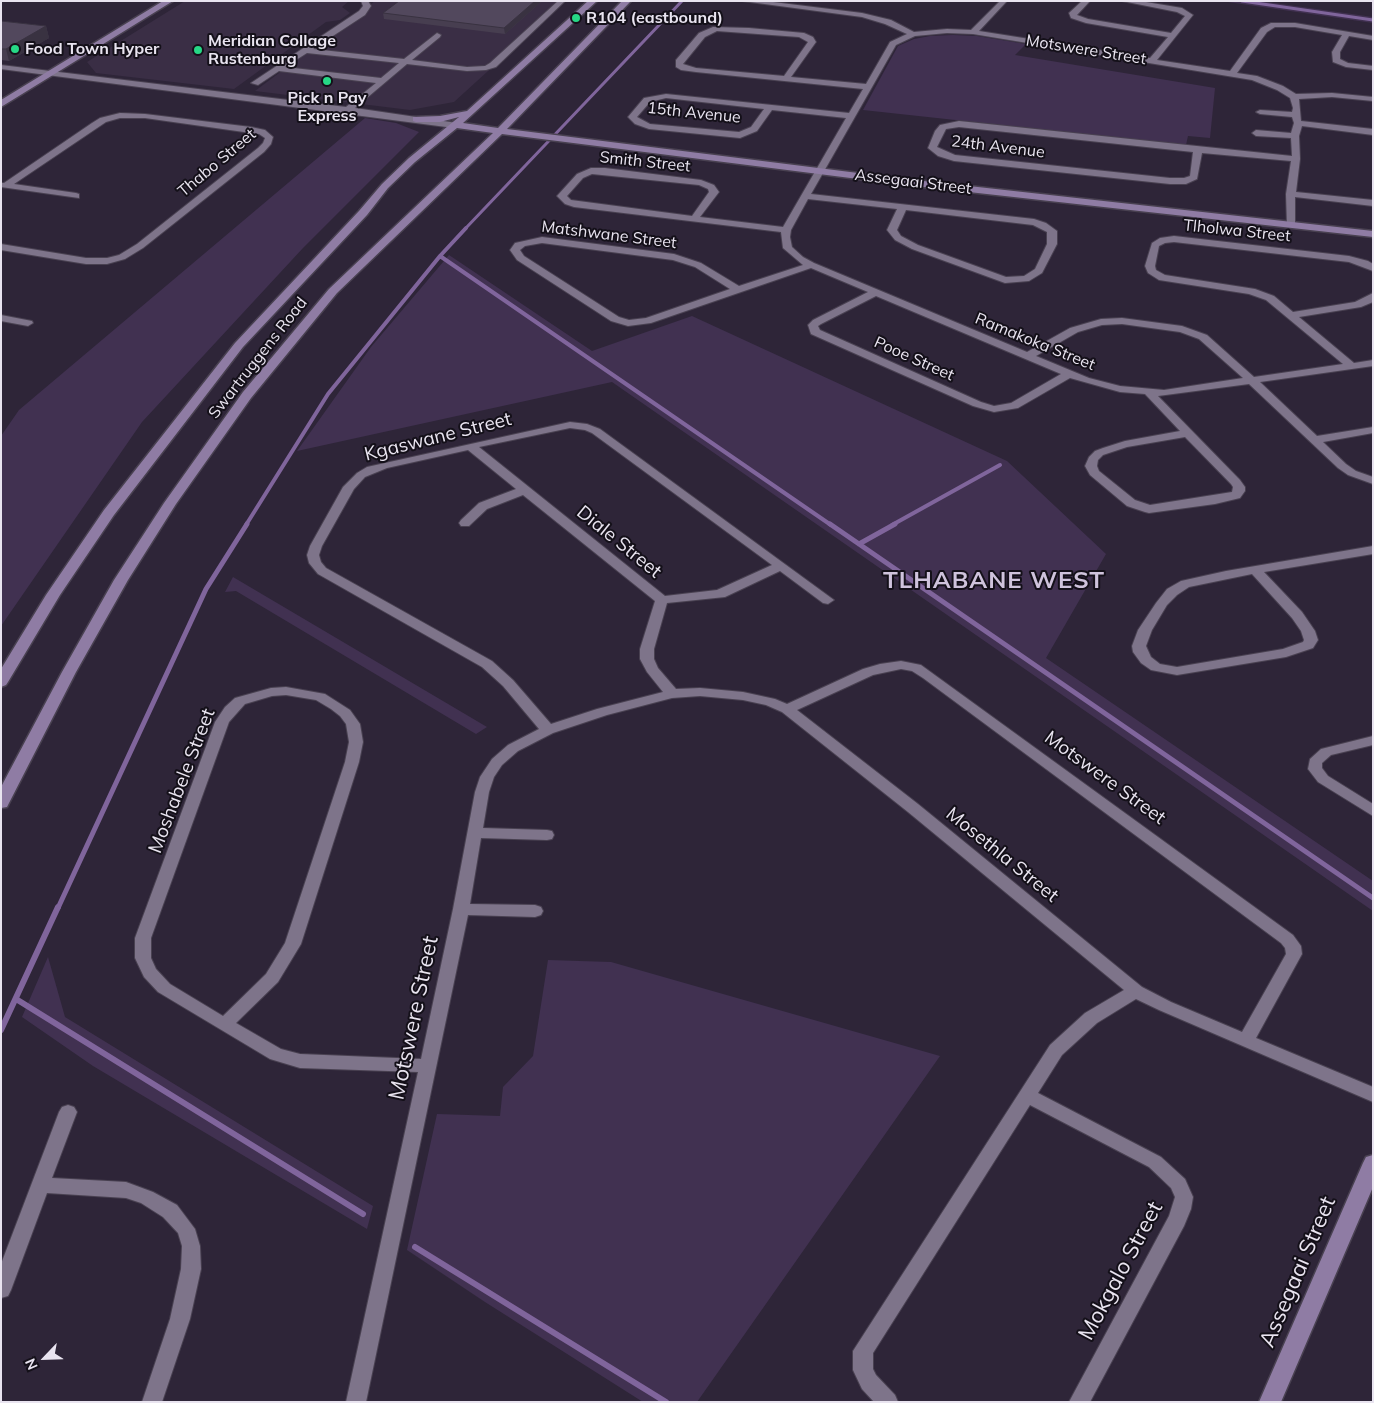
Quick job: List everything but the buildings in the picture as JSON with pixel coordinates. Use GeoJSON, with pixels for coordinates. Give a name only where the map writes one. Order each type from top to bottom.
{"type":"FeatureCollection","features":[{"type":"Feature","properties":{"kind":"main road"},"geometry":{"type":"LineString","coordinates":[[1,104],[169,1]]}},
{"type":"Feature","properties":{"kind":"main road","name":"Swartruggens Road"},"geometry":{"type":"LineString","coordinates":[[1,682],[53,595],[109,513],[227,360],[363,213],[385,186],[437,139],[472,111],[593,1]]}},
{"type":"Feature","properties":{"kind":"main road","name":"Swartruggens Road"},"geometry":{"type":"LineString","coordinates":[[1,802],[69,672],[121,580],[170,503],[247,395],[333,291],[500,131],[516,112],[627,1]]}},
{"type":"Feature","properties":{"kind":"main road"},"geometry":{"type":"LineString","coordinates":[[416,119],[440,119],[472,111]]}},
{"type":"Feature","properties":{"kind":"main road"},"geometry":{"type":"LineString","coordinates":[[516,112],[513,118],[515,123],[531,133],[544,137]]}},
{"type":"Feature","properties":{"kind":"main road"},"geometry":{"type":"LineString","coordinates":[[416,119],[438,128],[440,133],[437,139]]}},
{"type":"Feature","properties":{"kind":"main road","name":"Assegaai Street"},"geometry":{"type":"LineString","coordinates":[[454,125],[819,171],[1373,234]]}},
{"type":"Feature","properties":{"kind":"main road","name":"Assegaai Street"},"geometry":{"type":"LineString","coordinates":[[1270,1402],[1373,1163]]}},
{"type":"Feature","properties":{"kind":"street"},"geometry":{"type":"LineString","coordinates":[[255,83],[362,13],[367,6],[364,1]]}},
{"type":"Feature","properties":{"kind":"street"},"geometry":{"type":"LineString","coordinates":[[305,50],[467,69],[486,68],[493,65],[562,1]]}},
{"type":"Feature","properties":{"kind":"street"},"geometry":{"type":"LineString","coordinates":[[745,1],[862,15],[888,22],[913,34]]}},
{"type":"Feature","properties":{"kind":"street"},"geometry":{"type":"LineString","coordinates":[[973,32],[1004,1]]}},
{"type":"Feature","properties":{"kind":"street"},"geometry":{"type":"LineString","coordinates":[[1087,1],[1073,13],[1074,16],[1086,21],[1172,35]]}},
{"type":"Feature","properties":{"kind":"street"},"geometry":{"type":"LineString","coordinates":[[1125,1],[1179,10],[1188,14],[1186,20],[1152,61]]}},
{"type":"Feature","properties":{"kind":"street"},"geometry":{"type":"LineString","coordinates":[[1232,74],[1269,26],[1287,24],[1373,38]]}},
{"type":"Feature","properties":{"kind":"street"},"geometry":{"type":"LineString","coordinates":[[786,79],[812,42],[810,39],[801,36],[749,30],[716,29],[702,36],[679,62],[679,66],[696,70],[786,79],[867,87]]}},
{"type":"Feature","properties":{"kind":"street","name":"Motswere Street"},"geometry":{"type":"LineString","coordinates":[[819,171],[893,44],[913,34],[941,31],[973,32],[1232,74],[1270,83],[1294,97]]}},
{"type":"Feature","properties":{"kind":"street"},"geometry":{"type":"LineString","coordinates":[[348,110],[437,35]]}},
{"type":"Feature","properties":{"kind":"street"},"geometry":{"type":"LineString","coordinates":[[1346,35],[1336,52],[1336,60],[1346,65],[1373,68]]}},
{"type":"Feature","properties":{"kind":"street"},"geometry":{"type":"LineString","coordinates":[[1,68],[348,110],[454,125]]}},
{"type":"Feature","properties":{"kind":"street"},"geometry":{"type":"LineString","coordinates":[[277,68],[383,81]]}},
{"type":"Feature","properties":{"kind":"street"},"geometry":{"type":"LineString","coordinates":[[1290,224],[1291,194],[1296,159],[1297,108],[1294,97],[1332,95],[1373,99]]}},
{"type":"Feature","properties":{"kind":"street","name":"15th Avenue"},"geometry":{"type":"LineString","coordinates":[[769,108],[754,129],[740,134],[649,126],[638,122],[632,117],[644,102],[658,96],[850,116]]}},
{"type":"Feature","properties":{"kind":"street"},"geometry":{"type":"LineString","coordinates":[[1260,112],[1373,132]]}},
{"type":"Feature","properties":{"kind":"street","name":"Thabo Street"},"geometry":{"type":"LineString","coordinates":[[1,247],[92,261],[107,261],[122,257],[140,246],[261,150],[267,144],[269,137],[262,132],[251,130],[145,116],[120,115],[95,125],[3,185]]}},
{"type":"Feature","properties":{"kind":"street","name":"24th Avenue"},"geometry":{"type":"LineString","coordinates":[[1198,150],[1194,177],[1178,182],[954,158],[940,154],[932,148],[939,131],[944,127],[959,124],[1296,159]]}},
{"type":"Feature","properties":{"kind":"street"},"geometry":{"type":"LineString","coordinates":[[1256,133],[1295,136]]}},
{"type":"Feature","properties":{"kind":"street","name":"Smith Street"},"geometry":{"type":"LineString","coordinates":[[694,219],[714,192],[711,187],[701,183],[605,171],[591,171],[580,176],[562,196],[568,202],[574,204],[694,219],[786,230]]}},
{"type":"Feature","properties":{"kind":"street"},"geometry":{"type":"LineString","coordinates":[[786,230],[819,171]]}},
{"type":"Feature","properties":{"kind":"street","name":"Thabo Street"},"geometry":{"type":"LineString","coordinates":[[3,185],[76,196]]}},
{"type":"Feature","properties":{"kind":"street"},"geometry":{"type":"LineString","coordinates":[[1291,194],[1373,203]]}},
{"type":"Feature","properties":{"kind":"street"},"geometry":{"type":"LineString","coordinates":[[805,196],[1034,222],[1052,231],[1052,244],[1039,271],[1026,279],[1005,280],[915,247],[898,238],[892,230],[902,208]]}},
{"type":"Feature","properties":{"kind":"street","name":"Ramakoka Street"},"geometry":{"type":"LineString","coordinates":[[786,230],[784,237],[788,248],[800,259],[811,265],[1102,385],[1149,393],[1180,391],[1373,363]]}},
{"type":"Feature","properties":{"kind":"street","name":"Tlholwa Street"},"geometry":{"type":"LineString","coordinates":[[1352,366],[1292,314],[1270,298],[1260,294],[1171,281],[1156,276],[1151,272],[1150,266],[1155,245],[1163,240],[1181,239],[1349,259],[1365,263],[1373,268]]}},
{"type":"Feature","properties":{"kind":"street","name":"Matshwane Street"},"geometry":{"type":"LineString","coordinates":[[737,289],[698,265],[674,257],[542,240],[518,245],[515,250],[520,258],[615,319],[628,323],[647,321],[811,265]]}},
{"type":"Feature","properties":{"kind":"street","name":"Pooe Street"},"geometry":{"type":"LineString","coordinates":[[876,292],[817,322],[813,325],[815,332],[977,404],[994,409],[1014,406],[1070,373]]}},
{"type":"Feature","properties":{"kind":"street"},"geometry":{"type":"LineString","coordinates":[[1292,314],[1357,305],[1370,300],[1373,296]]}},
{"type":"Feature","properties":{"kind":"street"},"geometry":{"type":"LineString","coordinates":[[1,318],[28,323]]}},
{"type":"Feature","properties":{"kind":"street"},"geometry":{"type":"LineString","coordinates":[[1030,356],[1083,326],[1101,322],[1122,322],[1182,329],[1203,337],[1342,466],[1352,473],[1373,481]]}},
{"type":"Feature","properties":{"kind":"street"},"geometry":{"type":"LineString","coordinates":[[1149,393],[1236,482],[1240,487],[1239,491],[1236,495],[1215,500],[1149,509],[1131,503],[1112,490],[1094,473],[1091,466],[1093,459],[1114,447],[1188,433]]}},
{"type":"Feature","properties":{"kind":"street","name":"Kgaswane Street"},"geometry":{"type":"LineString","coordinates":[[548,730],[508,683],[487,664],[329,575],[315,563],[313,554],[316,546],[349,487],[360,474],[371,469],[570,424],[587,427],[603,436],[828,600]]}},
{"type":"Feature","properties":{"kind":"street"},"geometry":{"type":"LineString","coordinates":[[1316,440],[1373,430]]}},
{"type":"Feature","properties":{"kind":"street","name":"Diale Street"},"geometry":{"type":"LineString","coordinates":[[471,447],[662,600],[646,649],[647,659],[672,694]]}},
{"type":"Feature","properties":{"kind":"street"},"geometry":{"type":"LineString","coordinates":[[465,523],[483,506],[524,490]]}},
{"type":"Feature","properties":{"kind":"street"},"geometry":{"type":"LineString","coordinates":[[1255,570],[1297,615],[1308,631],[1311,640],[1308,645],[1286,653],[1177,671],[1156,667],[1146,660],[1140,652],[1139,646],[1145,630],[1162,603],[1172,592],[1185,584],[1255,570],[1373,550]]}},
{"type":"Feature","properties":{"kind":"street"},"geometry":{"type":"LineString","coordinates":[[662,600],[720,594],[780,566]]}},
{"type":"Feature","properties":{"kind":"street","name":"Motswere Street"},"geometry":{"type":"LineString","coordinates":[[787,709],[885,666],[901,665],[916,668],[928,675],[1287,939],[1293,946],[1294,954],[1246,1040]]}},
{"type":"Feature","properties":{"kind":"street","name":"Moshabele Street"},"geometry":{"type":"LineString","coordinates":[[225,1024],[272,978],[293,944],[352,762],[356,742],[353,724],[345,713],[320,697],[286,691],[271,692],[240,701],[230,710],[222,722],[143,938],[143,958],[150,973],[164,988],[187,1003],[276,1054],[300,1061],[426,1066]]}},
{"type":"Feature","properties":{"kind":"street","name":"Mosethla Street"},"geometry":{"type":"LineString","coordinates":[[602,712],[672,694],[700,692],[724,693],[770,702],[787,709],[913,808],[1136,991],[1165,1006],[1373,1095]]}},
{"type":"Feature","properties":{"kind":"street","name":"Motswere Street"},"geometry":{"type":"LineString","coordinates":[[356,1402],[461,908],[482,792],[497,762],[513,748],[548,730],[602,712]]}},
{"type":"Feature","properties":{"kind":"street"},"geometry":{"type":"LineString","coordinates":[[1373,740],[1326,752],[1315,762],[1315,769],[1323,779],[1373,811]]}},
{"type":"Feature","properties":{"kind":"street"},"geometry":{"type":"LineString","coordinates":[[476,833],[547,834]]}},
{"type":"Feature","properties":{"kind":"street"},"geometry":{"type":"LineString","coordinates":[[461,908],[535,911]]}},
{"type":"Feature","properties":{"kind":"street"},"geometry":{"type":"LineString","coordinates":[[888,1402],[869,1382],[863,1370],[862,1351],[1056,1050],[1072,1033],[1091,1018],[1136,991]]}},
{"type":"Feature","properties":{"kind":"street","name":"Mokgalo Street"},"geometry":{"type":"LineString","coordinates":[[1028,1096],[1155,1162],[1179,1184],[1184,1197],[1182,1209],[1177,1220],[1079,1402]]}},
{"type":"Feature","properties":{"kind":"street"},"geometry":{"type":"LineString","coordinates":[[1,1290],[68,1112]]}},
{"type":"Feature","properties":{"kind":"street"},"geometry":{"type":"LineString","coordinates":[[42,1185],[126,1190],[147,1197],[170,1211],[186,1229],[191,1246],[192,1269],[180,1319],[152,1402]]}},
{"type":"Feature","properties":{"kind":"shaded area","name":"Meridian Collage Rustenburg"},"geometry":{"type":"Polygon","coordinates":[[[185,1],[349,1],[342,7],[350,13],[340,20],[326,22],[234,89],[96,73],[87,62],[185,1]]]}},
{"type":"Feature","properties":{"kind":"shaded area"},"geometry":{"type":"Polygon","coordinates":[[[375,1],[565,1],[454,102],[410,110],[255,91],[375,1]]]}},
{"type":"Feature","properties":{"kind":"shaded area"},"geometry":{"type":"Polygon","coordinates":[[[1221,1],[1260,1],[1373,17],[1373,23],[1221,1]]]}},
{"type":"Feature","properties":{"kind":"shaded area"},"geometry":{"type":"Polygon","coordinates":[[[953,35],[977,36],[1026,44],[1015,55],[1215,88],[1210,138],[1188,136],[1186,145],[863,110],[898,46],[914,39],[953,35]]]}},
{"type":"Feature","properties":{"kind":"shaded area"},"geometry":{"type":"Polygon","coordinates":[[[365,118],[396,123],[419,132],[303,248],[142,422],[1,626],[1,436],[19,410],[365,118]]]}},
{"type":"Feature","properties":{"kind":"shaded area"},"geometry":{"type":"Polygon","coordinates":[[[449,255],[592,351],[692,316],[1007,461],[1106,554],[1046,658],[1373,881],[1373,911],[612,382],[297,451],[371,347],[449,255]]]}},
{"type":"Feature","properties":{"kind":"shaded area"},"geometry":{"type":"Polygon","coordinates":[[[233,577],[487,727],[476,734],[236,591],[225,592],[233,577]]]}},
{"type":"Feature","properties":{"kind":"shaded area"},"geometry":{"type":"Polygon","coordinates":[[[48,957],[65,1017],[373,1206],[367,1229],[93,1066],[22,1017],[48,957]]]}},
{"type":"Feature","properties":{"kind":"shaded area"},"geometry":{"type":"Polygon","coordinates":[[[548,960],[611,962],[940,1056],[697,1402],[643,1402],[407,1250],[437,1114],[500,1116],[503,1087],[533,1056],[548,960]]]}},
{"type":"Feature","properties":{"kind":"waterway"},"geometry":{"type":"LineString","coordinates":[[465,229],[682,1]]}},
{"type":"Feature","properties":{"kind":"waterway"},"geometry":{"type":"LineString","coordinates":[[1242,1],[1373,20]]}},
{"type":"Feature","properties":{"kind":"waterway"},"geometry":{"type":"LineString","coordinates":[[440,256],[466,228]]}},
{"type":"Feature","properties":{"kind":"waterway"},"geometry":{"type":"LineString","coordinates":[[246,525],[328,394],[440,256]]}},
{"type":"Feature","properties":{"kind":"waterway"},"geometry":{"type":"LineString","coordinates":[[440,256],[831,525]]}},
{"type":"Feature","properties":{"kind":"waterway"},"geometry":{"type":"LineString","coordinates":[[892,525],[1000,465]]}},
{"type":"Feature","properties":{"kind":"waterway"},"geometry":{"type":"LineString","coordinates":[[58,908],[206,589],[247,524]]}},
{"type":"Feature","properties":{"kind":"waterway"},"geometry":{"type":"LineString","coordinates":[[830,524],[859,544]]}},
{"type":"Feature","properties":{"kind":"waterway"},"geometry":{"type":"LineString","coordinates":[[859,544],[895,524]]}},
{"type":"Feature","properties":{"kind":"waterway"},"geometry":{"type":"LineString","coordinates":[[859,544],[1373,898]]}},
{"type":"Feature","properties":{"kind":"waterway"},"geometry":{"type":"LineString","coordinates":[[1,1030],[58,907]]}},
{"type":"Feature","properties":{"kind":"waterway"},"geometry":{"type":"LineString","coordinates":[[16,999],[363,1214]]}},
{"type":"Feature","properties":{"kind":"waterway"},"geometry":{"type":"LineString","coordinates":[[415,1247],[666,1402]]}},
{"type":"Feature","properties":{"kind":"place","name":"R104 (eastbound)"},"geometry":{"type":"Point","coordinates":[576,18]}},
{"type":"Feature","properties":{"kind":"place","name":"Food Town Hyper"},"geometry":{"type":"Point","coordinates":[15,49]}},
{"type":"Feature","properties":{"kind":"place","name":"Meridian Collage Rustenburg"},"geometry":{"type":"Point","coordinates":[198,50]}},
{"type":"Feature","properties":{"kind":"place","name":"Pick n Pay Express"},"geometry":{"type":"Point","coordinates":[327,81]}},
{"type":"Feature","properties":{"kind":"district","name":"TLHABANE WEST"},"geometry":{"type":"Point","coordinates":[994,581]}}]}
